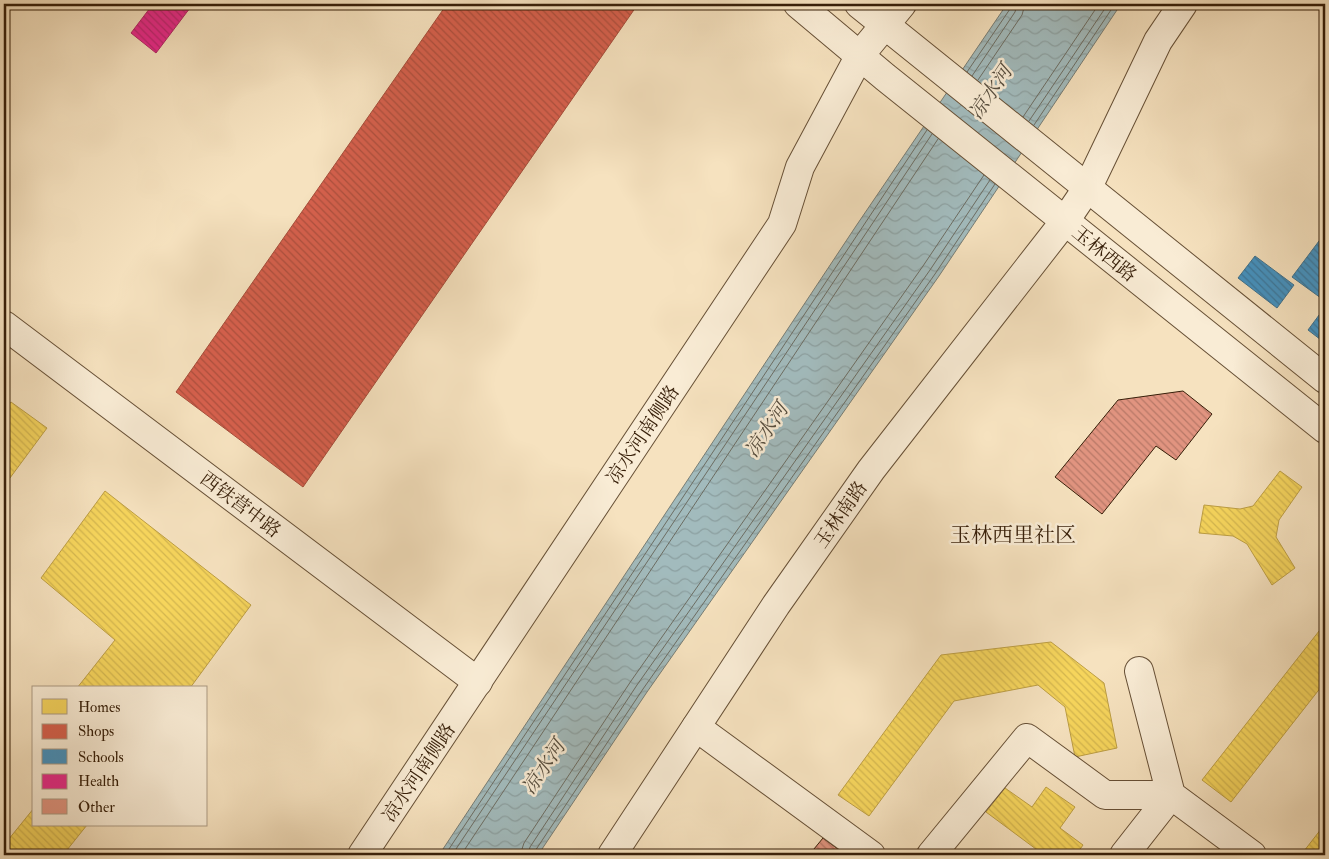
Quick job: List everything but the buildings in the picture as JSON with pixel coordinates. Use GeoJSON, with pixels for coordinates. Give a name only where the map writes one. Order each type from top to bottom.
{"type":"FeatureCollection","features":[{"type":"Feature","properties":{"kind":"street","name":"玉林西路"},"geometry":{"type":"LineString","coordinates":[[798,4],[885,77],[1325,429]]}},
{"type":"Feature","properties":{"kind":"street"},"geometry":{"type":"LineString","coordinates":[[859,4],[1325,379]]}},
{"type":"Feature","properties":{"kind":"street","name":"凉水河南侧路"},"geometry":{"type":"LineString","coordinates":[[362,855],[782,224],[800,167],[860,55],[902,4]]}},
{"type":"Feature","properties":{"kind":"street","name":"玉林南路"},"geometry":{"type":"LineString","coordinates":[[612,855],[776,605],[871,470],[1065,221],[1088,187],[1158,41],[1183,4]]}},
{"type":"Feature","properties":{"kind":"street","name":"西铁营中路"},"geometry":{"type":"LineString","coordinates":[[4,325],[478,682]]}},
{"type":"Feature","properties":{"kind":"street"},"geometry":{"type":"LineString","coordinates":[[1139,671],[1172,794],[1252,855]]}},
{"type":"Feature","properties":{"kind":"street"},"geometry":{"type":"LineString","coordinates":[[696,727],[871,855]]}},
{"type":"Feature","properties":{"kind":"street"},"geometry":{"type":"LineString","coordinates":[[931,855],[1027,738],[1105,795],[1172,794]]}},
{"type":"Feature","properties":{"kind":"street"},"geometry":{"type":"LineString","coordinates":[[1124,855],[1172,794]]}},
{"type":"Feature","properties":{"kind":"water","name":"凉水河"},"geometry":{"type":"Polygon","coordinates":[[[1007,4],[1121,4],[939,276],[647,692],[538,855],[439,855],[856,226],[1007,4]]]}},
{"type":"Feature","properties":{"kind":"district","name":"玉林西里社区"},"geometry":{"type":"Point","coordinates":[1013,535]}}]}
